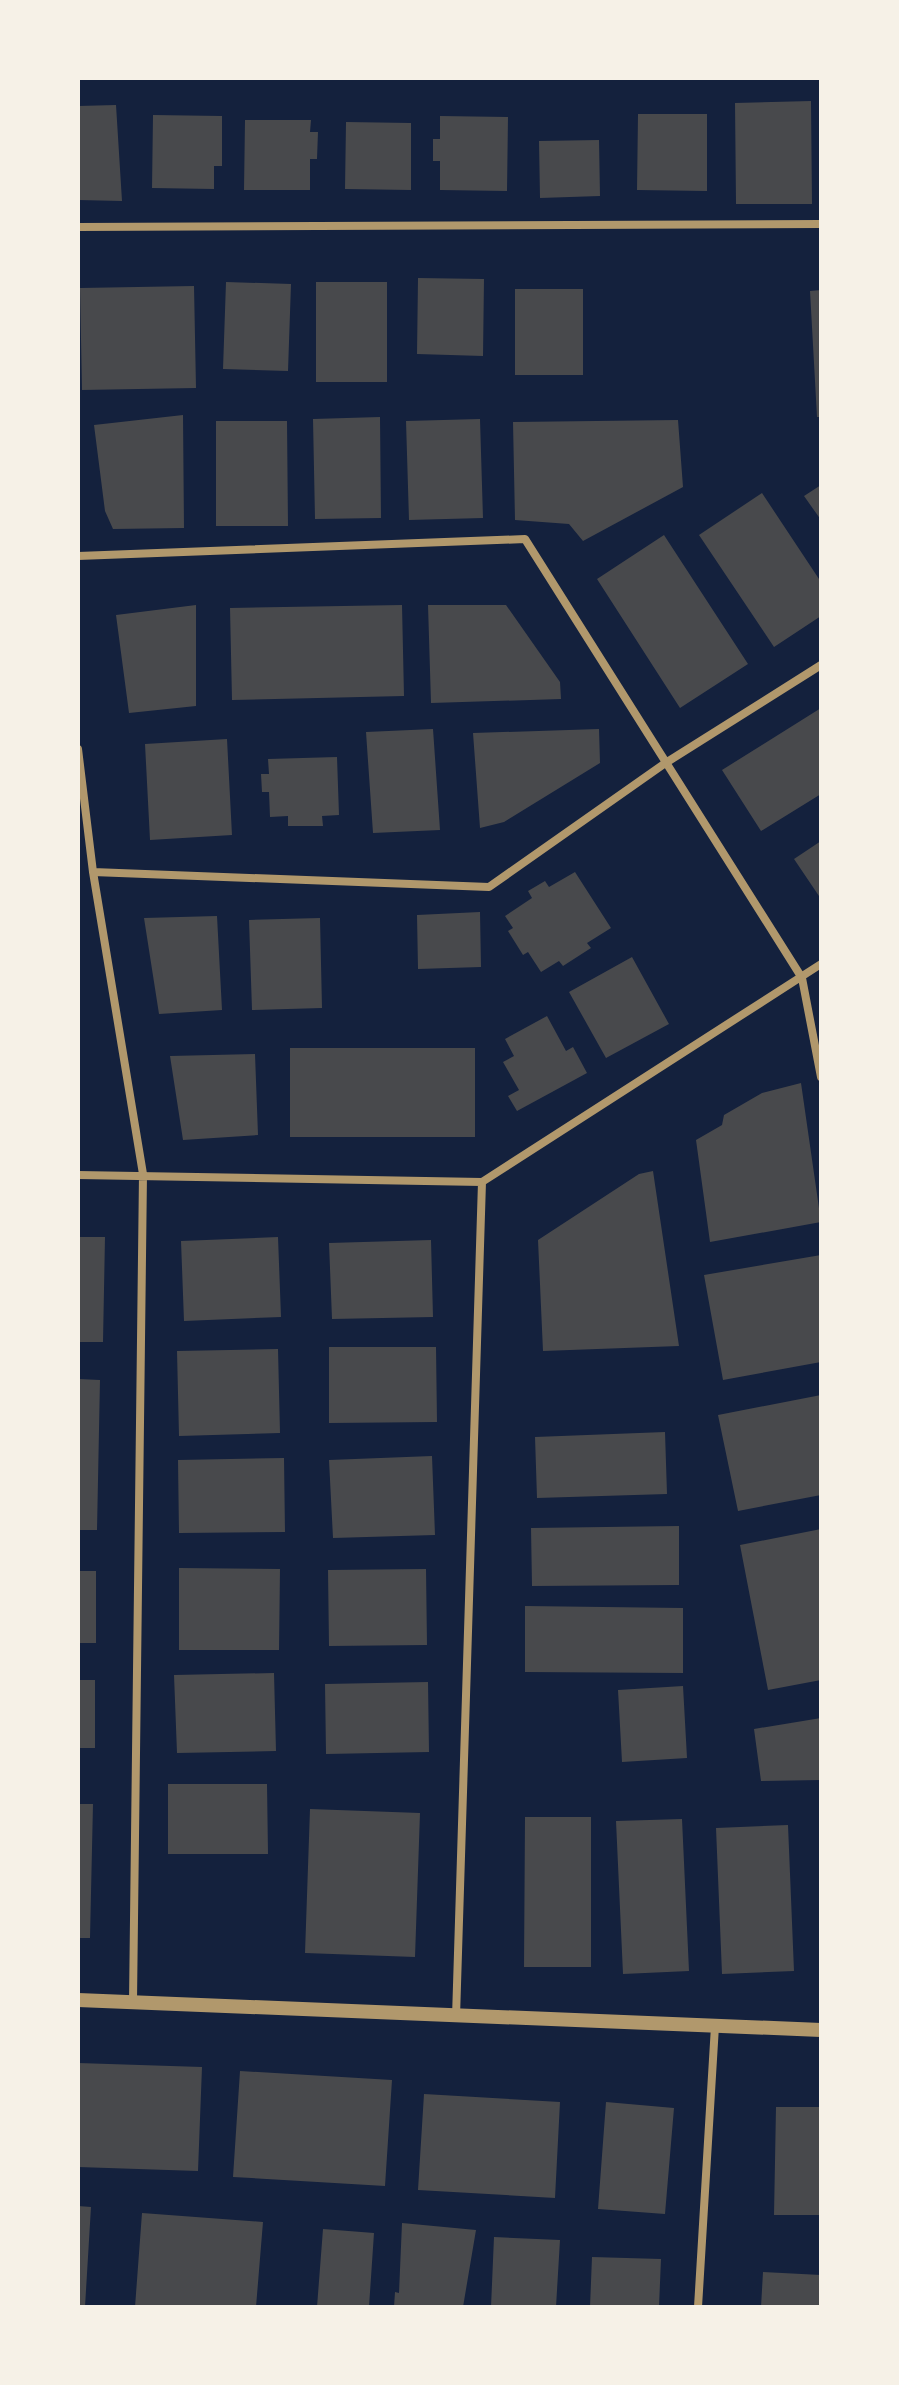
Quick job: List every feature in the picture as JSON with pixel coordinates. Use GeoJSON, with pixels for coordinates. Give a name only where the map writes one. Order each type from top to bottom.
{"type":"FeatureCollection","features":[{"type":"Feature","properties":{"kind":"street"},"geometry":{"type":"LineString","coordinates":[[78,227],[821,224]]}},
{"type":"Feature","properties":{"kind":"street"},"geometry":{"type":"LineString","coordinates":[[78,556],[525,539],[664,764],[802,978],[821,1077]]}},
{"type":"Feature","properties":{"kind":"street"},"geometry":{"type":"LineString","coordinates":[[93,872],[489,887],[664,764],[821,665]]}},
{"type":"Feature","properties":{"kind":"street"},"geometry":{"type":"LineString","coordinates":[[78,749],[93,872],[143,1174],[133,2002]]}},
{"type":"Feature","properties":{"kind":"street"},"geometry":{"type":"LineString","coordinates":[[78,1175],[482,1182],[821,964]]}},
{"type":"Feature","properties":{"kind":"street"},"geometry":{"type":"LineString","coordinates":[[456,2017],[482,1182]]}},
{"type":"Feature","properties":{"kind":"street"},"geometry":{"type":"LineString","coordinates":[[78,2000],[821,2030]]}},
{"type":"Feature","properties":{"kind":"street"},"geometry":{"type":"LineString","coordinates":[[698,2307],[715,2026]]}},
{"type":"Feature","properties":{"kind":"building"},"geometry":{"type":"Polygon","coordinates":[[[811,101],[812,204],[736,204],[735,103],[811,101]]]}},
{"type":"Feature","properties":{"kind":"building"},"geometry":{"type":"Polygon","coordinates":[[[116,105],[122,201],[78,200],[78,106],[116,105]]]}},
{"type":"Feature","properties":{"kind":"building"},"geometry":{"type":"Polygon","coordinates":[[[638,114],[707,114],[707,191],[637,190],[638,114]]]}},
{"type":"Feature","properties":{"kind":"building"},"geometry":{"type":"Polygon","coordinates":[[[153,115],[222,116],[222,166],[214,166],[214,189],[152,188],[153,115]]]}},
{"type":"Feature","properties":{"kind":"building"},"geometry":{"type":"Polygon","coordinates":[[[440,116],[508,117],[507,191],[440,190],[440,161],[433,161],[433,139],[440,139],[440,116]]]}},
{"type":"Feature","properties":{"kind":"building"},"geometry":{"type":"Polygon","coordinates":[[[245,120],[311,120],[310,132],[318,132],[317,159],[310,159],[310,190],[244,190],[245,120]]]}},
{"type":"Feature","properties":{"kind":"building"},"geometry":{"type":"Polygon","coordinates":[[[346,122],[411,123],[411,190],[345,189],[346,122]]]}},
{"type":"Feature","properties":{"kind":"building"},"geometry":{"type":"Polygon","coordinates":[[[599,140],[600,196],[540,198],[539,141],[599,140]]]}},
{"type":"Feature","properties":{"kind":"building"},"geometry":{"type":"Polygon","coordinates":[[[418,278],[484,279],[483,356],[417,354],[418,278]]]}},
{"type":"Feature","properties":{"kind":"building"},"geometry":{"type":"Polygon","coordinates":[[[226,282],[291,284],[288,371],[223,369],[226,282]]]}},
{"type":"Feature","properties":{"kind":"building"},"geometry":{"type":"Polygon","coordinates":[[[316,282],[387,282],[387,382],[316,382],[316,282]]]}},
{"type":"Feature","properties":{"kind":"building"},"geometry":{"type":"Polygon","coordinates":[[[194,286],[196,388],[82,390],[80,288],[194,286]]]}},
{"type":"Feature","properties":{"kind":"building"},"geometry":{"type":"Polygon","coordinates":[[[515,289],[583,289],[583,375],[515,375],[515,289]]]}},
{"type":"Feature","properties":{"kind":"building"},"geometry":{"type":"Polygon","coordinates":[[[821,290],[821,417],[817,417],[810,291],[821,290]]]}},
{"type":"Feature","properties":{"kind":"building"},"geometry":{"type":"Polygon","coordinates":[[[183,415],[184,528],[113,529],[105,511],[94,425],[183,415]]]}},
{"type":"Feature","properties":{"kind":"building"},"geometry":{"type":"Polygon","coordinates":[[[380,417],[381,518],[315,519],[313,419],[380,417]]]}},
{"type":"Feature","properties":{"kind":"building"},"geometry":{"type":"Polygon","coordinates":[[[480,419],[483,518],[409,520],[406,421],[480,419]]]}},
{"type":"Feature","properties":{"kind":"building"},"geometry":{"type":"Polygon","coordinates":[[[678,420],[683,487],[583,541],[569,524],[515,520],[513,422],[678,420]]]}},
{"type":"Feature","properties":{"kind":"building"},"geometry":{"type":"Polygon","coordinates":[[[216,421],[287,421],[288,526],[216,526],[216,421]]]}},
{"type":"Feature","properties":{"kind":"building"},"geometry":{"type":"Polygon","coordinates":[[[821,485],[821,520],[804,496],[821,485]]]}},
{"type":"Feature","properties":{"kind":"building"},"geometry":{"type":"Polygon","coordinates":[[[762,493],[821,582],[821,616],[774,647],[699,535],[762,493]]]}},
{"type":"Feature","properties":{"kind":"building"},"geometry":{"type":"Polygon","coordinates":[[[664,535],[748,664],[680,708],[597,579],[664,535]]]}},
{"type":"Feature","properties":{"kind":"building"},"geometry":{"type":"Polygon","coordinates":[[[196,605],[196,706],[129,713],[116,615],[196,605]]]}},
{"type":"Feature","properties":{"kind":"building"},"geometry":{"type":"Polygon","coordinates":[[[402,605],[404,696],[232,700],[230,608],[402,605]]]}},
{"type":"Feature","properties":{"kind":"building"},"geometry":{"type":"Polygon","coordinates":[[[428,605],[506,605],[560,682],[561,699],[431,703],[428,605]]]}},
{"type":"Feature","properties":{"kind":"building"},"geometry":{"type":"Polygon","coordinates":[[[821,708],[821,794],[761,831],[722,770],[821,708]]]}},
{"type":"Feature","properties":{"kind":"building"},"geometry":{"type":"Polygon","coordinates":[[[433,729],[440,830],[373,833],[366,732],[433,729]]]}},
{"type":"Feature","properties":{"kind":"building"},"geometry":{"type":"Polygon","coordinates":[[[599,729],[600,763],[504,822],[480,828],[473,733],[599,729]]]}},
{"type":"Feature","properties":{"kind":"building"},"geometry":{"type":"Polygon","coordinates":[[[227,739],[232,835],[150,840],[145,744],[227,739]]]}},
{"type":"Feature","properties":{"kind":"building"},"geometry":{"type":"Polygon","coordinates":[[[337,757],[339,815],[322,816],[323,826],[288,826],[288,816],[270,817],[269,792],[262,792],[261,774],[269,774],[268,759],[337,757]]]}},
{"type":"Feature","properties":{"kind":"building"},"geometry":{"type":"Polygon","coordinates":[[[821,841],[821,899],[794,859],[821,841]]]}},
{"type":"Feature","properties":{"kind":"building"},"geometry":{"type":"Polygon","coordinates":[[[575,872],[611,928],[587,943],[591,948],[563,966],[559,961],[541,972],[528,952],[523,955],[508,931],[513,928],[505,916],[532,898],[528,891],[545,881],[549,887],[575,872]]]}},
{"type":"Feature","properties":{"kind":"building"},"geometry":{"type":"Polygon","coordinates":[[[480,912],[481,967],[418,969],[417,915],[480,912]]]}},
{"type":"Feature","properties":{"kind":"building"},"geometry":{"type":"Polygon","coordinates":[[[217,916],[222,1010],[159,1014],[144,918],[217,916]]]}},
{"type":"Feature","properties":{"kind":"building"},"geometry":{"type":"Polygon","coordinates":[[[320,918],[322,1008],[252,1010],[249,920],[320,918]]]}},
{"type":"Feature","properties":{"kind":"building"},"geometry":{"type":"Polygon","coordinates":[[[632,957],[669,1024],[606,1058],[569,992],[632,957]]]}},
{"type":"Feature","properties":{"kind":"building"},"geometry":{"type":"Polygon","coordinates":[[[547,1016],[566,1051],[573,1047],[587,1073],[517,1111],[508,1096],[519,1090],[503,1062],[514,1056],[505,1039],[547,1016]]]}},
{"type":"Feature","properties":{"kind":"building"},"geometry":{"type":"Polygon","coordinates":[[[290,1048],[475,1048],[475,1137],[290,1137],[290,1048]]]}},
{"type":"Feature","properties":{"kind":"building"},"geometry":{"type":"Polygon","coordinates":[[[255,1054],[258,1135],[183,1140],[170,1056],[255,1054]]]}},
{"type":"Feature","properties":{"kind":"building"},"geometry":{"type":"Polygon","coordinates":[[[801,1083],[821,1222],[710,1242],[696,1140],[722,1125],[724,1115],[762,1093],[801,1083]]]}},
{"type":"Feature","properties":{"kind":"building"},"geometry":{"type":"Polygon","coordinates":[[[653,1171],[679,1346],[543,1351],[538,1240],[639,1174],[653,1171]]]}},
{"type":"Feature","properties":{"kind":"building"},"geometry":{"type":"Polygon","coordinates":[[[78,1237],[105,1237],[103,1342],[78,1342],[78,1237]]]}},
{"type":"Feature","properties":{"kind":"building"},"geometry":{"type":"Polygon","coordinates":[[[278,1237],[281,1317],[184,1321],[181,1241],[278,1237]]]}},
{"type":"Feature","properties":{"kind":"building"},"geometry":{"type":"Polygon","coordinates":[[[431,1240],[433,1317],[332,1319],[329,1243],[431,1240]]]}},
{"type":"Feature","properties":{"kind":"building"},"geometry":{"type":"Polygon","coordinates":[[[821,1255],[821,1362],[723,1380],[704,1275],[821,1255]]]}},
{"type":"Feature","properties":{"kind":"building"},"geometry":{"type":"Polygon","coordinates":[[[329,1347],[436,1347],[437,1422],[329,1423],[329,1347]]]}},
{"type":"Feature","properties":{"kind":"building"},"geometry":{"type":"Polygon","coordinates":[[[278,1349],[280,1433],[179,1436],[177,1351],[278,1349]]]}},
{"type":"Feature","properties":{"kind":"building"},"geometry":{"type":"Polygon","coordinates":[[[78,1379],[100,1380],[97,1530],[78,1530],[78,1379]]]}},
{"type":"Feature","properties":{"kind":"building"},"geometry":{"type":"Polygon","coordinates":[[[821,1395],[821,1495],[738,1511],[718,1415],[821,1395]]]}},
{"type":"Feature","properties":{"kind":"building"},"geometry":{"type":"Polygon","coordinates":[[[665,1432],[667,1494],[537,1498],[535,1437],[665,1432]]]}},
{"type":"Feature","properties":{"kind":"building"},"geometry":{"type":"Polygon","coordinates":[[[432,1456],[435,1535],[333,1538],[329,1460],[432,1456]]]}},
{"type":"Feature","properties":{"kind":"building"},"geometry":{"type":"Polygon","coordinates":[[[284,1458],[285,1532],[179,1533],[178,1460],[284,1458]]]}},
{"type":"Feature","properties":{"kind":"building"},"geometry":{"type":"Polygon","coordinates":[[[679,1526],[679,1585],[532,1586],[531,1528],[679,1526]]]}},
{"type":"Feature","properties":{"kind":"building"},"geometry":{"type":"Polygon","coordinates":[[[821,1529],[821,1680],[768,1690],[740,1545],[821,1529]]]}},
{"type":"Feature","properties":{"kind":"building"},"geometry":{"type":"Polygon","coordinates":[[[179,1568],[280,1569],[279,1650],[179,1650],[179,1568]]]}},
{"type":"Feature","properties":{"kind":"building"},"geometry":{"type":"Polygon","coordinates":[[[426,1569],[427,1645],[329,1646],[328,1570],[426,1569]]]}},
{"type":"Feature","properties":{"kind":"building"},"geometry":{"type":"Polygon","coordinates":[[[78,1571],[96,1571],[96,1643],[78,1643],[78,1571]]]}},
{"type":"Feature","properties":{"kind":"building"},"geometry":{"type":"Polygon","coordinates":[[[525,1606],[683,1608],[683,1673],[525,1672],[525,1606]]]}},
{"type":"Feature","properties":{"kind":"building"},"geometry":{"type":"Polygon","coordinates":[[[274,1673],[276,1751],[177,1753],[174,1675],[274,1673]]]}},
{"type":"Feature","properties":{"kind":"building"},"geometry":{"type":"Polygon","coordinates":[[[78,1680],[95,1680],[95,1748],[78,1748],[78,1680]]]}},
{"type":"Feature","properties":{"kind":"building"},"geometry":{"type":"Polygon","coordinates":[[[428,1682],[429,1752],[326,1754],[325,1684],[428,1682]]]}},
{"type":"Feature","properties":{"kind":"building"},"geometry":{"type":"Polygon","coordinates":[[[683,1686],[687,1758],[622,1762],[618,1690],[683,1686]]]}},
{"type":"Feature","properties":{"kind":"building"},"geometry":{"type":"Polygon","coordinates":[[[821,1718],[821,1780],[761,1781],[754,1729],[821,1718]]]}},
{"type":"Feature","properties":{"kind":"building"},"geometry":{"type":"Polygon","coordinates":[[[168,1784],[267,1784],[268,1854],[168,1854],[168,1784]]]}},
{"type":"Feature","properties":{"kind":"building"},"geometry":{"type":"Polygon","coordinates":[[[78,1804],[93,1804],[90,1938],[78,1938],[78,1804]]]}},
{"type":"Feature","properties":{"kind":"building"},"geometry":{"type":"Polygon","coordinates":[[[310,1809],[420,1813],[415,1957],[305,1953],[310,1809]]]}},
{"type":"Feature","properties":{"kind":"building"},"geometry":{"type":"Polygon","coordinates":[[[525,1817],[591,1817],[591,1967],[524,1967],[525,1817]]]}},
{"type":"Feature","properties":{"kind":"building"},"geometry":{"type":"Polygon","coordinates":[[[682,1819],[689,1971],[623,1974],[616,1821],[682,1819]]]}},
{"type":"Feature","properties":{"kind":"building"},"geometry":{"type":"Polygon","coordinates":[[[788,1825],[794,1971],[722,1974],[716,1828],[788,1825]]]}},
{"type":"Feature","properties":{"kind":"building"},"geometry":{"type":"Polygon","coordinates":[[[78,2063],[202,2067],[198,2171],[78,2167],[78,2063]]]}},
{"type":"Feature","properties":{"kind":"building"},"geometry":{"type":"Polygon","coordinates":[[[240,2071],[392,2080],[385,2186],[233,2177],[240,2071]]]}},
{"type":"Feature","properties":{"kind":"building"},"geometry":{"type":"Polygon","coordinates":[[[424,2094],[560,2102],[555,2198],[418,2190],[424,2094]]]}},
{"type":"Feature","properties":{"kind":"building"},"geometry":{"type":"Polygon","coordinates":[[[606,2102],[674,2108],[665,2214],[598,2209],[606,2102]]]}},
{"type":"Feature","properties":{"kind":"building"},"geometry":{"type":"Polygon","coordinates":[[[776,2107],[821,2107],[821,2215],[774,2215],[776,2107]]]}},
{"type":"Feature","properties":{"kind":"building"},"geometry":{"type":"Polygon","coordinates":[[[78,2206],[91,2207],[85,2307],[78,2307],[78,2206]]]}},
{"type":"Feature","properties":{"kind":"building"},"geometry":{"type":"Polygon","coordinates":[[[142,2213],[263,2222],[256,2307],[135,2307],[142,2213]]]}},
{"type":"Feature","properties":{"kind":"building"},"geometry":{"type":"Polygon","coordinates":[[[402,2223],[476,2230],[463,2307],[394,2307],[395,2292],[399,2293],[402,2223]]]}},
{"type":"Feature","properties":{"kind":"building"},"geometry":{"type":"Polygon","coordinates":[[[323,2229],[374,2233],[369,2307],[317,2307],[323,2229]]]}},
{"type":"Feature","properties":{"kind":"building"},"geometry":{"type":"Polygon","coordinates":[[[494,2237],[560,2240],[556,2307],[491,2307],[494,2237]]]}},
{"type":"Feature","properties":{"kind":"building"},"geometry":{"type":"Polygon","coordinates":[[[592,2257],[661,2259],[659,2307],[590,2307],[592,2257]]]}},
{"type":"Feature","properties":{"kind":"building"},"geometry":{"type":"Polygon","coordinates":[[[763,2272],[821,2275],[821,2307],[761,2307],[763,2272]]]}}]}
